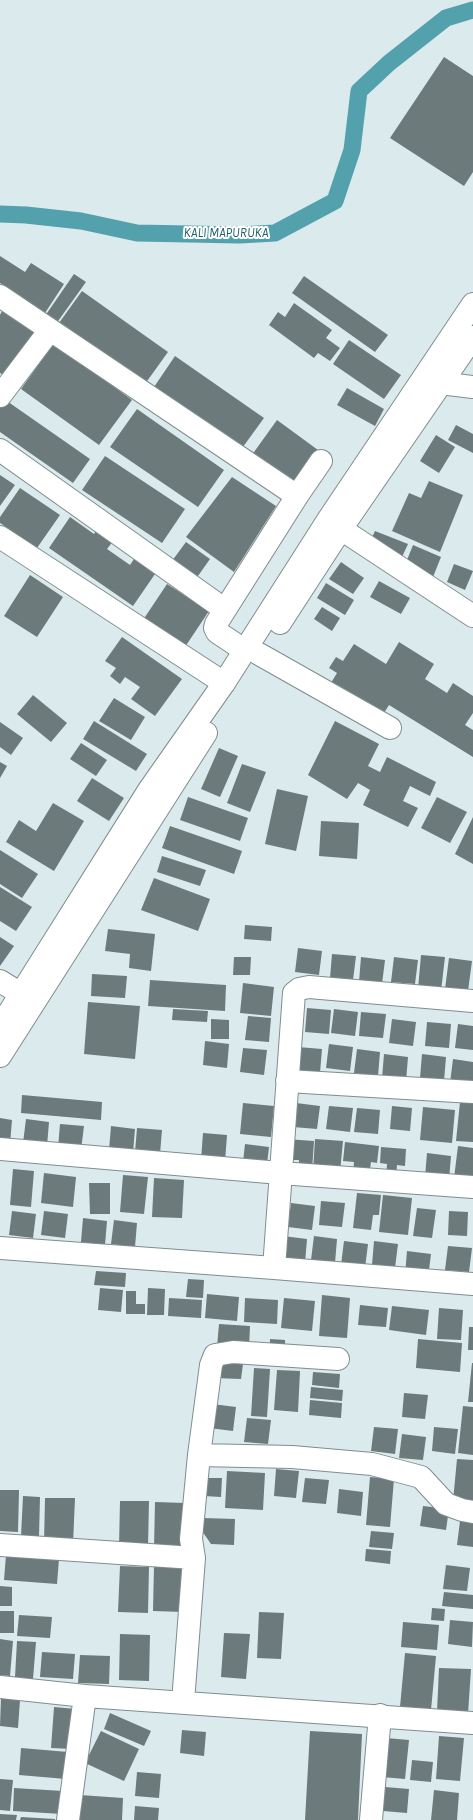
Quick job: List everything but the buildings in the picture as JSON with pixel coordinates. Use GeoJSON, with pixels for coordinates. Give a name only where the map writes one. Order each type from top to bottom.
{"type":"FeatureCollection","features":[{"type":"Feature","properties":{"kind":"main road"},"geometry":{"type":"LineString","coordinates":[[0,296],[296,496]]}},
{"type":"Feature","properties":{"kind":"main road"},"geometry":{"type":"LineString","coordinates":[[0,1056],[216,719],[251,652],[473,304]]}},
{"type":"Feature","properties":{"kind":"main road"},"geometry":{"type":"LineString","coordinates":[[0,396],[50,330]]}},
{"type":"Feature","properties":{"kind":"main road"},"geometry":{"type":"LineString","coordinates":[[0,1027],[149,790],[224,683],[251,652],[341,530],[440,383],[473,337]]}},
{"type":"Feature","properties":{"kind":"main road"},"geometry":{"type":"LineString","coordinates":[[440,383],[473,387]]}},
{"type":"Feature","properties":{"kind":"main road"},"geometry":{"type":"LineString","coordinates":[[0,450],[224,608]]}},
{"type":"Feature","properties":{"kind":"main road"},"geometry":{"type":"LineString","coordinates":[[321,461],[296,496],[224,608],[215,628],[221,635],[390,728]]}},
{"type":"Feature","properties":{"kind":"main road"},"geometry":{"type":"LineString","coordinates":[[341,530],[473,616]]}},
{"type":"Feature","properties":{"kind":"main road"},"geometry":{"type":"LineString","coordinates":[[0,537],[224,683]]}},
{"type":"Feature","properties":{"kind":"main road"},"geometry":{"type":"LineString","coordinates":[[0,981],[21,994]]}},
{"type":"Feature","properties":{"kind":"main road"},"geometry":{"type":"LineString","coordinates":[[274,1268],[294,993],[299,989],[309,986],[473,1001]]}},
{"type":"Feature","properties":{"kind":"main road"},"geometry":{"type":"LineString","coordinates":[[287,1081],[473,1092]]}},
{"type":"Feature","properties":{"kind":"main road"},"geometry":{"type":"LineString","coordinates":[[0,1149],[280,1173],[473,1187]]}},
{"type":"Feature","properties":{"kind":"main road"},"geometry":{"type":"LineString","coordinates":[[0,1248],[473,1284]]}},
{"type":"Feature","properties":{"kind":"main road"},"geometry":{"type":"LineString","coordinates":[[183,1702],[194,1558],[191,1539],[210,1365],[215,1355],[233,1352],[338,1359]]}},
{"type":"Feature","properties":{"kind":"main road"},"geometry":{"type":"LineString","coordinates":[[199,1455],[292,1457],[372,1464],[422,1477],[446,1504],[462,1510],[473,1512]]}},
{"type":"Feature","properties":{"kind":"main road"},"geometry":{"type":"LineString","coordinates":[[0,1545],[194,1558]]}},
{"type":"Feature","properties":{"kind":"main road"},"geometry":{"type":"LineString","coordinates":[[0,1687],[85,1696],[473,1723]]}},
{"type":"Feature","properties":{"kind":"main road"},"geometry":{"type":"LineString","coordinates":[[68,1820],[85,1696]]}},
{"type":"Feature","properties":{"kind":"main road"},"geometry":{"type":"LineString","coordinates":[[371,1820],[380,1716]]}},
{"type":"Feature","properties":{"kind":"waterway","name":"KALI MAPURUKA"},"geometry":{"type":"LineString","coordinates":[[0,214],[26,215],[81,221],[137,233],[240,235],[275,233],[335,201],[352,150],[359,91],[389,63],[446,18],[473,10]]}}]}
